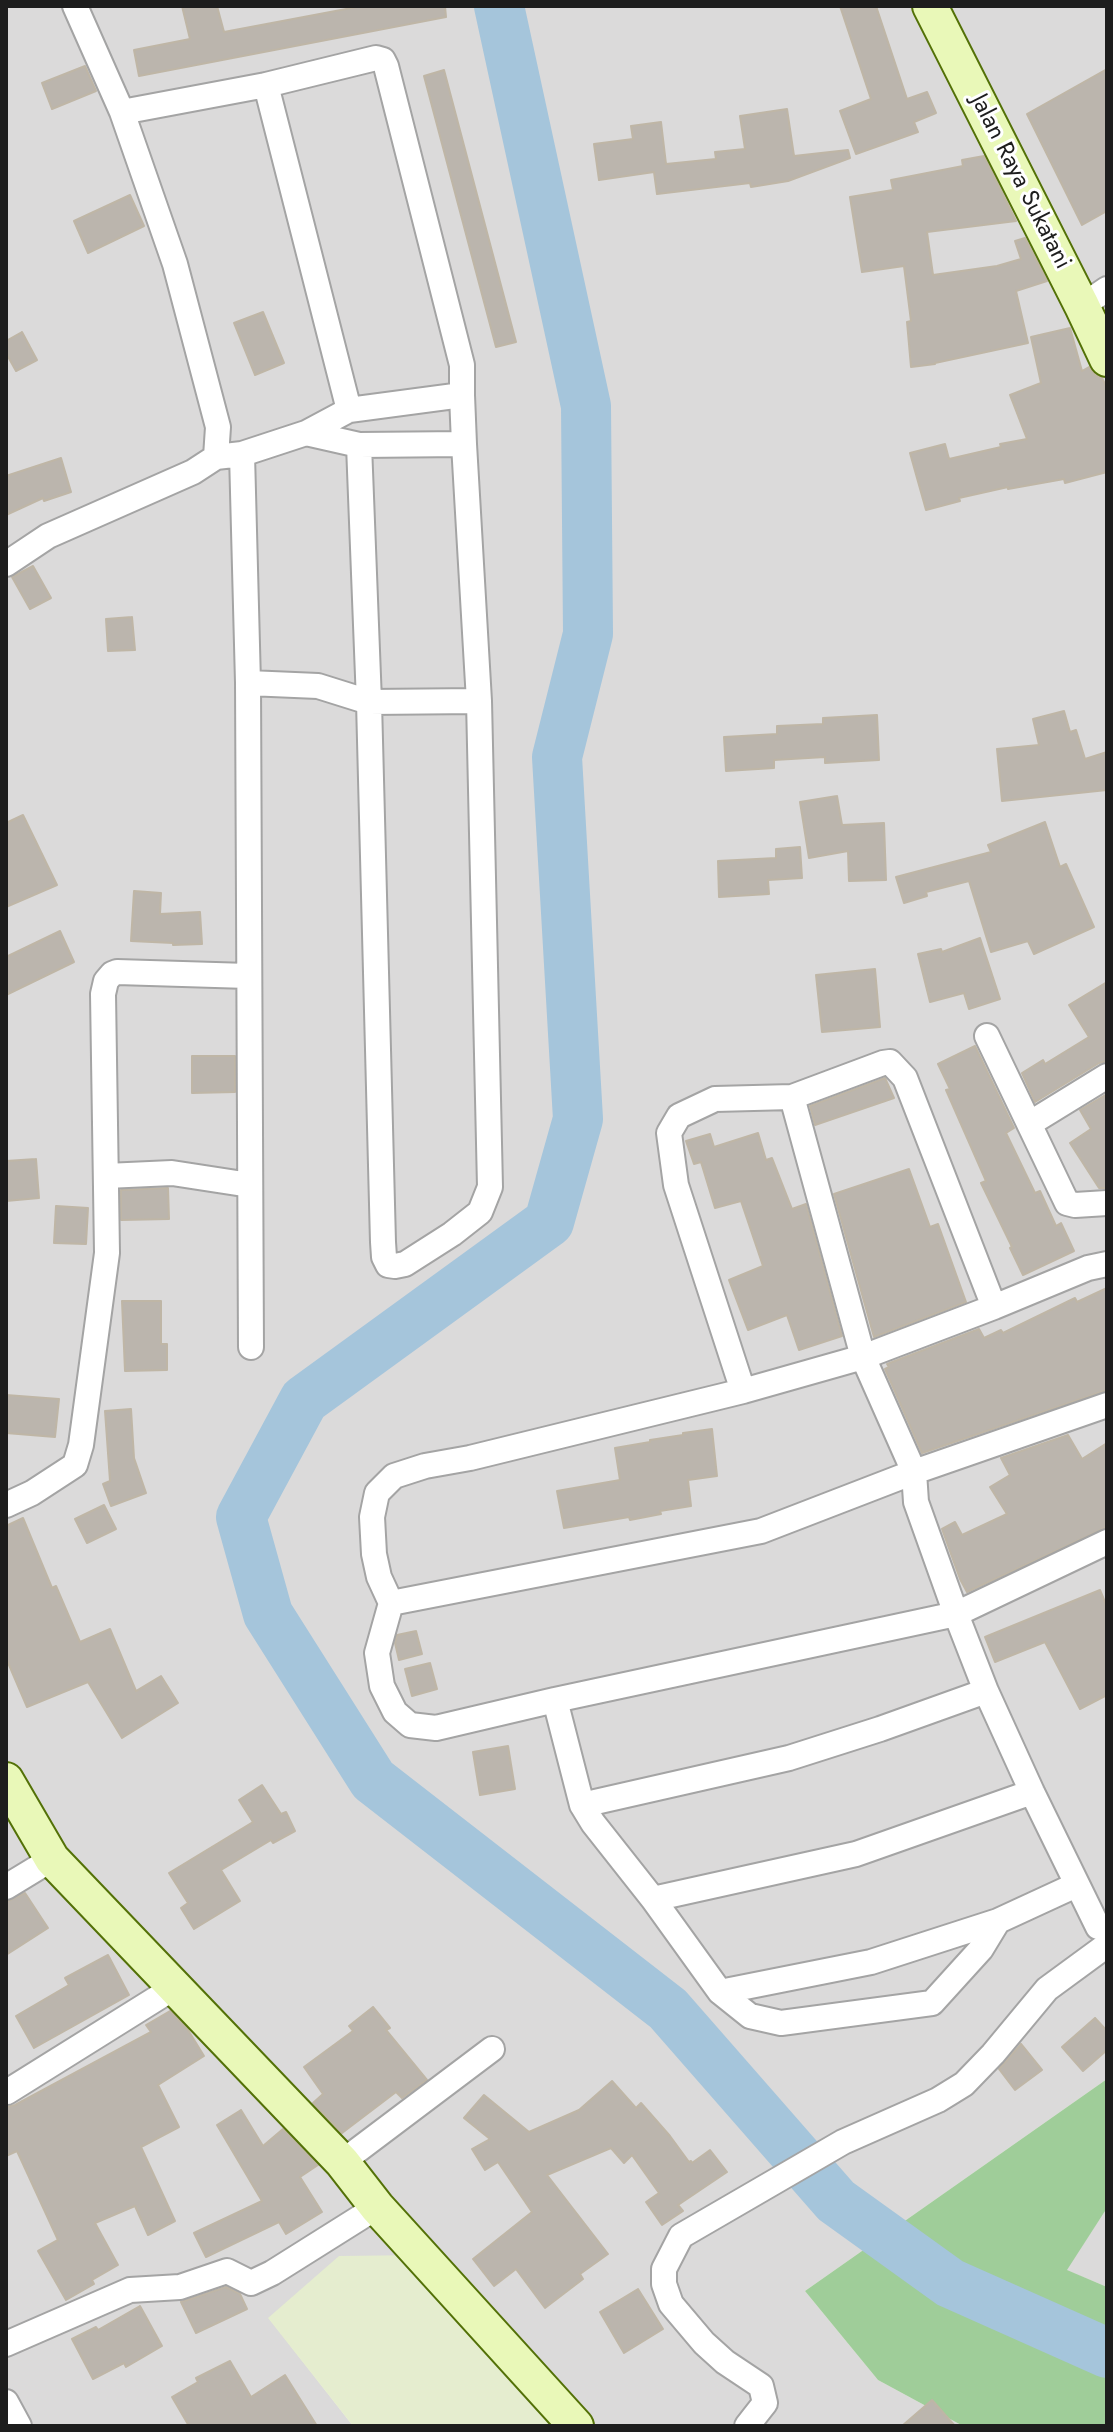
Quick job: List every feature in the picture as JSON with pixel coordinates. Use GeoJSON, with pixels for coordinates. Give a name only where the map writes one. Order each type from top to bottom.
{"type":"FeatureCollection","features":[{"type":"Feature","properties":{"kind":"street"},"geometry":{"type":"LineString","coordinates":[[75,6],[122,112],[175,264],[218,427],[216,457]]}},
{"type":"Feature","properties":{"kind":"street","name":"Jalan Raya Sukatani"},"geometry":{"type":"LineString","coordinates":[[930,6],[1095,297],[1107,359]]}},
{"type":"Feature","properties":{"kind":"street"},"geometry":{"type":"LineString","coordinates":[[122,112],[266,85],[376,58],[383,60],[462,365],[479,701],[490,1187],[480,1212],[405,1264],[395,1266],[388,1265],[383,1242],[359,445]]}},
{"type":"Feature","properties":{"kind":"street"},"geometry":{"type":"LineString","coordinates":[[266,85],[349,410]]}},
{"type":"Feature","properties":{"kind":"street"},"geometry":{"type":"LineString","coordinates":[[6,564],[48,536],[193,472],[216,457],[242,454],[306,433],[349,410],[462,395]]}},
{"type":"Feature","properties":{"kind":"street"},"geometry":{"type":"LineString","coordinates":[[306,433],[359,445],[464,444]]}},
{"type":"Feature","properties":{"kind":"street"},"geometry":{"type":"LineString","coordinates":[[242,454],[248,683],[251,1347]]}},
{"type":"Feature","properties":{"kind":"street"},"geometry":{"type":"LineString","coordinates":[[248,683],[318,686],[369,702],[479,701]]}},
{"type":"Feature","properties":{"kind":"street"},"geometry":{"type":"LineString","coordinates":[[6,1505],[32,1493],[75,1465],[81,1445],[107,1253],[103,994],[106,981],[117,972],[248,976]]}},
{"type":"Feature","properties":{"kind":"street"},"geometry":{"type":"LineString","coordinates":[[987,1036],[1067,1203],[1107,1203]]}},
{"type":"Feature","properties":{"kind":"street"},"geometry":{"type":"LineString","coordinates":[[743,1391],[676,1185],[669,1133],[679,1116],[715,1099],[792,1097],[890,1062],[905,1078],[994,1307]]}},
{"type":"Feature","properties":{"kind":"street"},"geometry":{"type":"LineString","coordinates":[[1029,1124],[1107,1076]]}},
{"type":"Feature","properties":{"kind":"street"},"geometry":{"type":"LineString","coordinates":[[747,2426],[765,2403],[761,2386],[725,2362],[704,2343],[671,2304],[664,2284],[664,2269],[681,2236],[843,2142],[938,2100],[964,2084],[1047,1989],[1103,1936],[1032,1792],[986,1691],[956,1614],[916,1502],[914,1472],[863,1357],[792,1097]]}},
{"type":"Feature","properties":{"kind":"street"},"geometry":{"type":"LineString","coordinates":[[106,1176],[172,1173],[250,1185]]}},
{"type":"Feature","properties":{"kind":"street"},"geometry":{"type":"LineString","coordinates":[[1107,1264],[1088,1268],[863,1357],[743,1391],[394,1476],[377,1493],[372,1517],[379,1577],[391,1603],[377,1653],[382,1686],[395,1712],[410,1725],[436,1728],[956,1614],[1107,1542]]}},
{"type":"Feature","properties":{"kind":"street"},"geometry":{"type":"LineString","coordinates":[[391,1603],[761,1531],[914,1472],[1107,1405]]}},
{"type":"Feature","properties":{"kind":"street"},"geometry":{"type":"LineString","coordinates":[[582,1805],[789,1758],[986,1691]]}},
{"type":"Feature","properties":{"kind":"street"},"geometry":{"type":"LineString","coordinates":[[555,1700],[582,1805],[607,1843],[653,1899],[720,1992],[750,2016],[781,2023],[932,2003],[981,1949],[998,1921]]}},
{"type":"Feature","properties":{"kind":"street"},"geometry":{"type":"LineString","coordinates":[[6,1780],[52,1859],[342,2162],[377,2207],[576,2426]]}},
{"type":"Feature","properties":{"kind":"street"},"geometry":{"type":"LineString","coordinates":[[653,1899],[856,1854],[1032,1792]]}},
{"type":"Feature","properties":{"kind":"street"},"geometry":{"type":"LineString","coordinates":[[6,1887],[52,1859]]}},
{"type":"Feature","properties":{"kind":"street"},"geometry":{"type":"LineString","coordinates":[[720,1992],[871,1962],[998,1921],[1076,1885]]}},
{"type":"Feature","properties":{"kind":"street"},"geometry":{"type":"LineString","coordinates":[[7,2092],[175,1987]]}},
{"type":"Feature","properties":{"kind":"street"},"geometry":{"type":"LineString","coordinates":[[342,2162],[492,2049]]}},
{"type":"Feature","properties":{"kind":"street"},"geometry":{"type":"LineString","coordinates":[[6,2344],[130,2290],[180,2287],[227,2271],[251,2283],[377,2207]]}},
{"type":"Feature","properties":{"kind":"street"},"geometry":{"type":"LineString","coordinates":[[6,2402],[19,2426]]}},
{"type":"Feature","properties":{"kind":"shaded area"},"geometry":{"type":"Polygon","coordinates":[[[6,6],[1107,6],[1107,2079],[805,2291],[878,2380],[963,2426],[576,2426],[269,2318],[353,2426],[6,2426],[6,6]]]}},
{"type":"Feature","properties":{"kind":"shaded area"},"geometry":{"type":"Polygon","coordinates":[[[1107,2208],[1107,2287],[1066,2270],[1107,2208]]]}},
{"type":"Feature","properties":{"kind":"green space"},"geometry":{"type":"Polygon","coordinates":[[[1107,2079],[1107,2208],[1067,2270],[1107,2287],[1107,2426],[963,2426],[878,2380],[805,2291],[1107,2079]]]}},
{"type":"Feature","properties":{"kind":"green space"},"geometry":{"type":"Polygon","coordinates":[[[423,2255],[576,2426],[353,2426],[268,2318],[339,2256],[423,2255]]]}},
{"type":"Feature","properties":{"kind":"building"},"geometry":{"type":"Polygon","coordinates":[[[182,6],[217,6],[224,32],[362,6],[445,6],[446,17],[139,76],[134,50],[190,39],[182,6]]]}},
{"type":"Feature","properties":{"kind":"building"},"geometry":{"type":"Polygon","coordinates":[[[840,6],[876,6],[907,99],[927,92],[936,113],[914,122],[918,132],[856,154],[840,111],[871,99],[840,6]]]}},
{"type":"Feature","properties":{"kind":"building"},"geometry":{"type":"Polygon","coordinates":[[[85,66],[96,91],[52,109],[42,83],[85,66]]]}},
{"type":"Feature","properties":{"kind":"building"},"geometry":{"type":"Polygon","coordinates":[[[1107,69],[1107,211],[1082,225],[1027,114],[1107,69]]]}},
{"type":"Feature","properties":{"kind":"building"},"geometry":{"type":"Polygon","coordinates":[[[444,70],[516,342],[496,347],[424,76],[444,70]]]}},
{"type":"Feature","properties":{"kind":"building"},"geometry":{"type":"Polygon","coordinates":[[[787,109],[794,156],[848,150],[850,158],[788,181],[751,187],[750,183],[657,194],[654,172],[599,180],[594,144],[633,139],[631,126],[661,122],[666,164],[716,159],[715,152],[745,149],[740,116],[787,109]]]}},
{"type":"Feature","properties":{"kind":"building"},"geometry":{"type":"Polygon","coordinates":[[[984,156],[1016,221],[927,232],[933,275],[997,266],[1021,259],[1015,241],[1025,238],[1047,281],[1016,291],[1028,343],[911,367],[907,322],[911,321],[904,266],[862,272],[850,197],[893,190],[891,180],[963,166],[962,160],[984,156]]]}},
{"type":"Feature","properties":{"kind":"building"},"geometry":{"type":"Polygon","coordinates":[[[130,195],[144,226],[88,253],[74,221],[130,195]]]}},
{"type":"Feature","properties":{"kind":"building"},"geometry":{"type":"Polygon","coordinates":[[[263,312],[284,363],[255,375],[234,323],[263,312]]]}},
{"type":"Feature","properties":{"kind":"building"},"geometry":{"type":"Polygon","coordinates":[[[1070,328],[1082,371],[1089,367],[1102,378],[1107,388],[1107,472],[1065,483],[1064,479],[1008,487],[959,498],[960,501],[926,510],[910,453],[945,444],[949,459],[1027,439],[1010,395],[1041,383],[1031,337],[1070,328]]]}},
{"type":"Feature","properties":{"kind":"building"},"geometry":{"type":"Polygon","coordinates":[[[22,332],[37,360],[16,371],[6,353],[6,341],[22,332]]]}},
{"type":"Feature","properties":{"kind":"building"},"geometry":{"type":"Polygon","coordinates":[[[61,458],[71,492],[44,501],[43,498],[6,515],[6,476],[61,458]]]}},
{"type":"Feature","properties":{"kind":"building"},"geometry":{"type":"Polygon","coordinates":[[[33,566],[51,598],[30,609],[12,577],[33,566]]]}},
{"type":"Feature","properties":{"kind":"building"},"geometry":{"type":"Polygon","coordinates":[[[132,617],[135,650],[108,651],[106,619],[132,617]]]}},
{"type":"Feature","properties":{"kind":"building"},"geometry":{"type":"Polygon","coordinates":[[[1064,711],[1070,732],[1076,730],[1085,759],[1107,752],[1107,790],[1002,801],[997,749],[1039,745],[1033,719],[1064,711]]]}},
{"type":"Feature","properties":{"kind":"building"},"geometry":{"type":"Polygon","coordinates":[[[877,715],[879,760],[825,763],[825,757],[774,760],[774,768],[726,771],[724,737],[777,734],[777,726],[823,724],[823,718],[877,715]]]}},
{"type":"Feature","properties":{"kind":"building"},"geometry":{"type":"Polygon","coordinates":[[[837,796],[842,825],[884,823],[886,880],[849,881],[848,851],[809,858],[800,802],[837,796]]]}},
{"type":"Feature","properties":{"kind":"building"},"geometry":{"type":"Polygon","coordinates":[[[23,815],[57,885],[6,907],[6,823],[23,815]]]}},
{"type":"Feature","properties":{"kind":"building"},"geometry":{"type":"Polygon","coordinates":[[[1045,822],[1060,867],[1066,864],[1094,927],[1034,954],[1028,941],[991,952],[969,881],[926,892],[927,896],[904,903],[896,877],[991,852],[988,845],[1045,822]]]}},
{"type":"Feature","properties":{"kind":"building"},"geometry":{"type":"Polygon","coordinates":[[[800,847],[802,878],[768,880],[769,894],[719,897],[718,861],[776,858],[776,849],[800,847]]]}},
{"type":"Feature","properties":{"kind":"building"},"geometry":{"type":"Polygon","coordinates":[[[134,891],[161,893],[160,914],[200,912],[202,944],[131,941],[134,891]]]}},
{"type":"Feature","properties":{"kind":"building"},"geometry":{"type":"Polygon","coordinates":[[[60,931],[74,962],[6,995],[6,957],[60,931]]]}},
{"type":"Feature","properties":{"kind":"building"},"geometry":{"type":"Polygon","coordinates":[[[980,938],[1000,999],[969,1009],[964,993],[930,1002],[918,954],[941,949],[942,952],[980,938]]]}},
{"type":"Feature","properties":{"kind":"building"},"geometry":{"type":"Polygon","coordinates":[[[875,969],[880,1027],[822,1032],[816,975],[875,969]]]}},
{"type":"Feature","properties":{"kind":"building"},"geometry":{"type":"Polygon","coordinates":[[[1107,982],[1107,1061],[1035,1102],[1022,1073],[1043,1060],[1045,1064],[1089,1037],[1069,1005],[1107,982]]]}},
{"type":"Feature","properties":{"kind":"building"},"geometry":{"type":"Polygon","coordinates":[[[975,1046],[1014,1128],[1006,1133],[1035,1193],[1040,1191],[1056,1226],[1061,1223],[1074,1251],[1023,1275],[981,1183],[986,1181],[946,1090],[950,1089],[938,1064],[975,1046]]]}},
{"type":"Feature","properties":{"kind":"building"},"geometry":{"type":"Polygon","coordinates":[[[192,1056],[235,1056],[235,1092],[192,1093],[192,1056]]]}},
{"type":"Feature","properties":{"kind":"building"},"geometry":{"type":"Polygon","coordinates":[[[885,1078],[894,1098],[815,1125],[810,1106],[885,1078]]]}},
{"type":"Feature","properties":{"kind":"building"},"geometry":{"type":"Polygon","coordinates":[[[1107,1094],[1107,1188],[1099,1188],[1070,1143],[1091,1129],[1080,1110],[1107,1094]]]}},
{"type":"Feature","properties":{"kind":"building"},"geometry":{"type":"Polygon","coordinates":[[[758,1133],[766,1160],[772,1158],[792,1209],[806,1204],[842,1336],[799,1350],[787,1315],[748,1330],[729,1280],[763,1266],[741,1201],[715,1208],[701,1162],[694,1164],[686,1141],[710,1134],[714,1147],[758,1133]]]}},
{"type":"Feature","properties":{"kind":"building"},"geometry":{"type":"Polygon","coordinates":[[[36,1159],[39,1198],[6,1201],[6,1161],[36,1159]]]}},
{"type":"Feature","properties":{"kind":"building"},"geometry":{"type":"Polygon","coordinates":[[[909,1169],[930,1227],[938,1224],[966,1302],[874,1337],[834,1194],[909,1169]]]}},
{"type":"Feature","properties":{"kind":"building"},"geometry":{"type":"Polygon","coordinates":[[[168,1188],[169,1219],[121,1220],[121,1190],[168,1188]]]}},
{"type":"Feature","properties":{"kind":"building"},"geometry":{"type":"Polygon","coordinates":[[[56,1206],[88,1208],[86,1244],[54,1243],[56,1206]]]}},
{"type":"Feature","properties":{"kind":"building"},"geometry":{"type":"Polygon","coordinates":[[[1107,1288],[1107,1390],[922,1453],[885,1369],[889,1367],[887,1364],[979,1329],[984,1338],[1001,1330],[1003,1333],[1075,1298],[1077,1302],[1107,1288]]]}},
{"type":"Feature","properties":{"kind":"building"},"geometry":{"type":"Polygon","coordinates":[[[122,1301],[161,1301],[161,1344],[167,1344],[167,1370],[125,1371],[122,1301]]]}},
{"type":"Feature","properties":{"kind":"building"},"geometry":{"type":"Polygon","coordinates":[[[6,1395],[59,1399],[55,1437],[6,1433],[6,1395]]]}},
{"type":"Feature","properties":{"kind":"building"},"geometry":{"type":"Polygon","coordinates":[[[131,1409],[134,1458],[146,1493],[111,1506],[103,1484],[110,1481],[105,1411],[131,1409]]]}},
{"type":"Feature","properties":{"kind":"building"},"geometry":{"type":"Polygon","coordinates":[[[712,1429],[717,1476],[688,1480],[691,1506],[630,1520],[629,1517],[564,1528],[557,1491],[620,1480],[615,1448],[712,1429]]]}},
{"type":"Feature","properties":{"kind":"building"},"geometry":{"type":"Polygon","coordinates":[[[1068,1435],[1082,1459],[1107,1443],[1107,1527],[967,1592],[942,1529],[955,1522],[962,1535],[1007,1514],[990,1487],[1010,1475],[1001,1458],[1068,1435]]]}},
{"type":"Feature","properties":{"kind":"building"},"geometry":{"type":"Polygon","coordinates":[[[104,1505],[116,1529],[87,1543],[75,1519],[104,1505]]]}},
{"type":"Feature","properties":{"kind":"building"},"geometry":{"type":"Polygon","coordinates":[[[23,1518],[52,1588],[56,1586],[80,1642],[110,1629],[136,1691],[161,1676],[178,1703],[122,1738],[88,1682],[27,1707],[6,1658],[6,1526],[23,1518]]]}},
{"type":"Feature","properties":{"kind":"building"},"geometry":{"type":"Polygon","coordinates":[[[1100,1590],[1107,1607],[1107,1695],[1080,1709],[1045,1642],[995,1662],[985,1637],[1100,1590]]]}},
{"type":"Feature","properties":{"kind":"building"},"geometry":{"type":"Polygon","coordinates":[[[416,1631],[422,1654],[399,1660],[395,1643],[397,1635],[416,1631]]]}},
{"type":"Feature","properties":{"kind":"building"},"geometry":{"type":"Polygon","coordinates":[[[430,1663],[437,1689],[412,1696],[405,1669],[430,1663]]]}},
{"type":"Feature","properties":{"kind":"building"},"geometry":{"type":"Polygon","coordinates":[[[508,1746],[515,1789],[480,1795],[473,1752],[508,1746]]]}},
{"type":"Feature","properties":{"kind":"building"},"geometry":{"type":"Polygon","coordinates":[[[262,1785],[281,1814],[286,1812],[295,1831],[273,1843],[271,1840],[221,1870],[240,1901],[194,1929],[181,1908],[188,1903],[169,1873],[253,1822],[239,1800],[262,1785]]]}},
{"type":"Feature","properties":{"kind":"building"},"geometry":{"type":"Polygon","coordinates":[[[25,1893],[48,1928],[6,1955],[6,1902],[25,1893]]]}},
{"type":"Feature","properties":{"kind":"building"},"geometry":{"type":"Polygon","coordinates":[[[108,1955],[129,1995],[34,2048],[16,2016],[69,1985],[65,1978],[108,1955]]]}},
{"type":"Feature","properties":{"kind":"building"},"geometry":{"type":"Polygon","coordinates":[[[373,2007],[390,2028],[386,2030],[427,2080],[402,2098],[396,2092],[342,2133],[313,2103],[323,2094],[304,2067],[353,2031],[349,2026],[373,2007]]]}},
{"type":"Feature","properties":{"kind":"building"},"geometry":{"type":"Polygon","coordinates":[[[170,2011],[188,2030],[204,2056],[158,2085],[179,2127],[141,2147],[175,2221],[148,2235],[135,2206],[95,2223],[118,2265],[66,2300],[38,2251],[58,2240],[17,2151],[6,2156],[6,2107],[151,2032],[146,2025],[170,2011]]]}},
{"type":"Feature","properties":{"kind":"building"},"geometry":{"type":"Polygon","coordinates":[[[1095,2018],[1107,2031],[1107,2050],[1083,2071],[1062,2047],[1095,2018]]]}},
{"type":"Feature","properties":{"kind":"building"},"geometry":{"type":"Polygon","coordinates":[[[1021,2044],[1042,2070],[1015,2090],[999,2069],[1021,2044]]]}},
{"type":"Feature","properties":{"kind":"building"},"geometry":{"type":"Polygon","coordinates":[[[612,2081],[636,2108],[641,2103],[689,2162],[710,2150],[727,2172],[678,2205],[683,2211],[662,2225],[646,2202],[659,2193],[632,2155],[624,2163],[611,2148],[547,2175],[608,2254],[580,2274],[583,2279],[545,2308],[516,2269],[494,2286],[473,2259],[532,2212],[498,2162],[485,2170],[472,2149],[490,2139],[464,2118],[484,2095],[529,2132],[579,2110],[612,2081]]]}},
{"type":"Feature","properties":{"kind":"building"},"geometry":{"type":"Polygon","coordinates":[[[241,2110],[263,2146],[283,2129],[318,2165],[300,2177],[322,2212],[286,2234],[279,2222],[206,2257],[194,2233],[262,2201],[217,2125],[241,2110]]]}},
{"type":"Feature","properties":{"kind":"building"},"geometry":{"type":"Polygon","coordinates":[[[226,2287],[240,2294],[247,2309],[196,2333],[181,2302],[226,2287]]]}},
{"type":"Feature","properties":{"kind":"building"},"geometry":{"type":"Polygon","coordinates":[[[638,2289],[663,2329],[624,2353],[600,2312],[638,2289]]]}},
{"type":"Feature","properties":{"kind":"building"},"geometry":{"type":"Polygon","coordinates":[[[140,2306],[162,2346],[126,2367],[124,2363],[93,2379],[72,2339],[96,2327],[98,2330],[140,2306]]]}},
{"type":"Feature","properties":{"kind":"building"},"geometry":{"type":"Polygon","coordinates":[[[230,2361],[251,2397],[285,2375],[317,2426],[189,2426],[172,2397],[198,2382],[196,2378],[230,2361]]]}},
{"type":"Feature","properties":{"kind":"building"},"geometry":{"type":"Polygon","coordinates":[[[932,2400],[955,2426],[902,2426],[932,2400]]]}},
{"type":"Feature","properties":{"kind":"waterway"},"geometry":{"type":"LineString","coordinates":[[499,6],[586,406],[588,634],[557,757],[578,1119],[549,1222],[304,1400],[241,1517],[268,1614],[373,1780],[668,2009],[836,2201],[950,2283],[1107,2353]]}}]}
